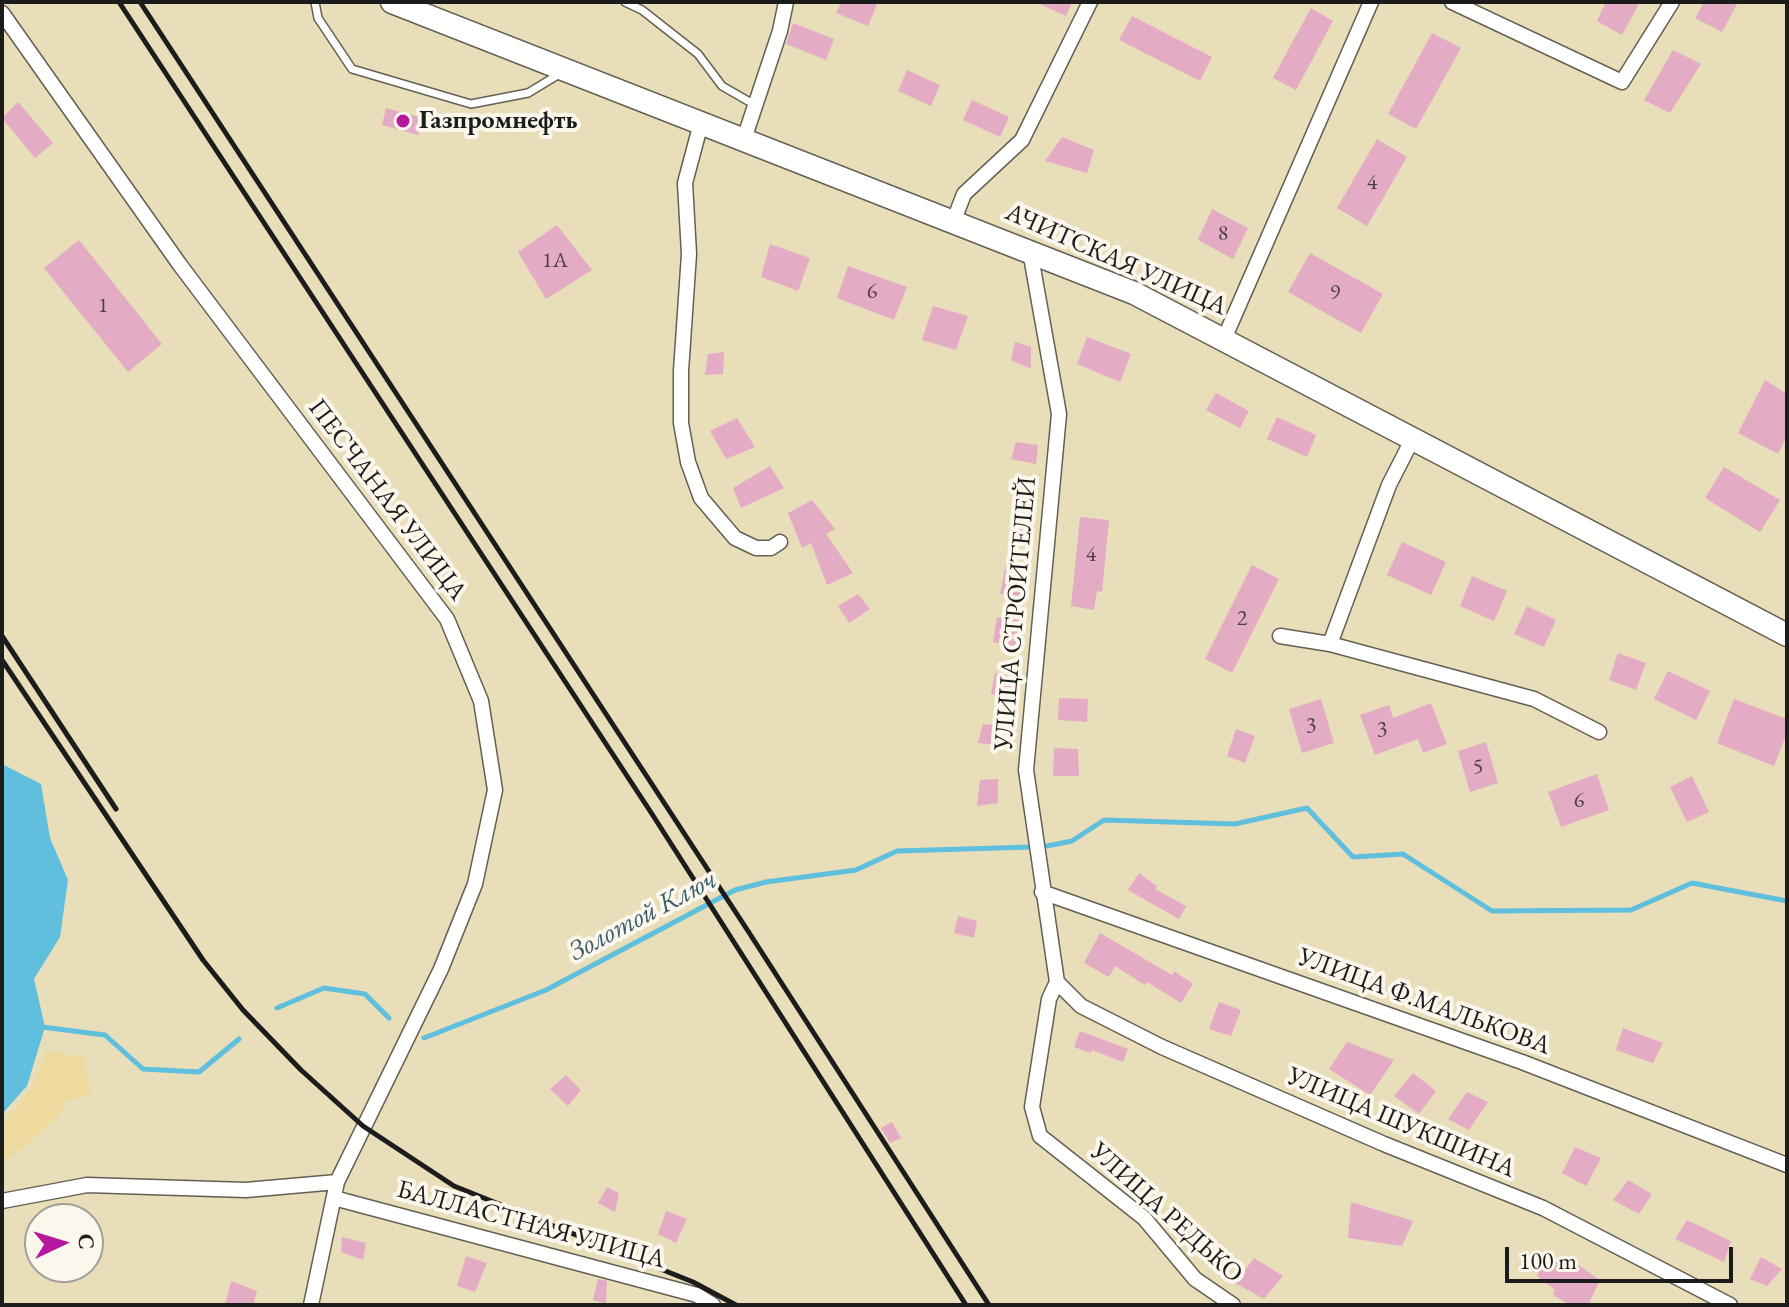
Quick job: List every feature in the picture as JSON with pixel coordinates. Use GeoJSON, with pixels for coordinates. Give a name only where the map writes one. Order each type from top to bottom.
{"type":"FeatureCollection","features":[{"type":"Feature","properties":{"kind":"main road","name":"АЧИТСКАЯ УЛИЦА"},"geometry":{"type":"LineString","coordinates":[[392,2],[1134,293],[1787,635]]}},
{"type":"Feature","properties":{"kind":"street"},"geometry":{"type":"LineString","coordinates":[[744,139],[786,2]]}},
{"type":"Feature","properties":{"kind":"street"},"geometry":{"type":"LineString","coordinates":[[954,220],[964,194],[1022,140],[1090,2]]}},
{"type":"Feature","properties":{"kind":"street"},"geometry":{"type":"LineString","coordinates":[[1224,339],[1371,2]]}},
{"type":"Feature","properties":{"kind":"street"},"geometry":{"type":"LineString","coordinates":[[1452,2],[1622,82],[1672,2]]}},
{"type":"Feature","properties":{"kind":"street","name":"ПЕСЧАНАЯ УЛИЦА"},"geometry":{"type":"LineString","coordinates":[[2,13],[190,278],[447,619],[481,701],[495,790],[475,884],[428,998],[335,1190],[311,1305]]}},
{"type":"Feature","properties":{"kind":"street"},"geometry":{"type":"LineString","coordinates":[[701,123],[685,183],[689,254],[681,371],[681,423],[688,462],[701,498],[735,538],[756,548],[771,548],[780,542]]}},
{"type":"Feature","properties":{"kind":"street","name":"УЛИЦА СТРОИТЕЛЕЙ"},"geometry":{"type":"LineString","coordinates":[[1030,251],[1059,414],[1026,770],[1057,982]]}},
{"type":"Feature","properties":{"kind":"street"},"geometry":{"type":"LineString","coordinates":[[1330,644],[1389,485],[1413,438]]}},
{"type":"Feature","properties":{"kind":"street"},"geometry":{"type":"LineString","coordinates":[[1280,636],[1330,644],[1534,699],[1599,732]]}},
{"type":"Feature","properties":{"kind":"street","name":"УЛИЦА Ф.МАЛЬКОВА"},"geometry":{"type":"LineString","coordinates":[[1042,892],[1522,1062],[1787,1165]]}},
{"type":"Feature","properties":{"kind":"street","name":"УЛИЦА РЕДЬКО"},"geometry":{"type":"LineString","coordinates":[[1057,982],[1049,999],[1032,1107],[1040,1136],[1144,1218],[1195,1279],[1233,1305]]}},
{"type":"Feature","properties":{"kind":"street","name":"УЛИЦА ШУКШИНА"},"geometry":{"type":"LineString","coordinates":[[1057,982],[1081,1006],[1162,1047],[1384,1144],[1543,1208],[1730,1305]]}},
{"type":"Feature","properties":{"kind":"street","name":"БАЛЛАСТНАЯ УЛИЦА"},"geometry":{"type":"LineString","coordinates":[[2,1201],[87,1185],[335,1190],[697,1295],[713,1305]]}},
{"type":"Feature","properties":{"kind":"lane"},"geometry":{"type":"LineString","coordinates":[[315,2],[318,18],[352,69],[471,104],[528,93],[565,70]]}},
{"type":"Feature","properties":{"kind":"lane"},"geometry":{"type":"LineString","coordinates":[[625,2],[642,10],[698,54],[722,86],[755,105]]}},
{"type":"Feature","properties":{"kind":"sand"},"geometry":{"type":"Polygon","coordinates":[[[46,1050],[84,1058],[91,1094],[67,1101],[60,1115],[27,1145],[2,1162],[2,1125],[35,1081],[46,1050]]]}},
{"type":"Feature","properties":{"kind":"water"},"geometry":{"type":"Polygon","coordinates":[[[2,764],[41,784],[50,838],[68,880],[60,937],[34,979],[45,1027],[27,1086],[2,1114],[2,764]]]}},
{"type":"Feature","properties":{"kind":"building"},"geometry":{"type":"Polygon","coordinates":[[[841,2],[878,2],[868,26],[836,13],[841,2]]]}},
{"type":"Feature","properties":{"kind":"building"},"geometry":{"type":"Polygon","coordinates":[[[1035,2],[1072,2],[1066,16],[1035,2]]]}},
{"type":"Feature","properties":{"kind":"building"},"geometry":{"type":"Polygon","coordinates":[[[1606,2],[1640,2],[1622,35],[1597,21],[1606,2]]]}},
{"type":"Feature","properties":{"kind":"building"},"geometry":{"type":"Polygon","coordinates":[[[1704,2],[1738,2],[1722,32],[1695,18],[1704,2]]]}},
{"type":"Feature","properties":{"kind":"building"},"geometry":{"type":"Polygon","coordinates":[[[1311,8],[1333,21],[1296,90],[1273,78],[1311,8]]]}},
{"type":"Feature","properties":{"kind":"building"},"geometry":{"type":"Polygon","coordinates":[[[1132,16],[1212,57],[1200,81],[1119,40],[1132,16]]]}},
{"type":"Feature","properties":{"kind":"building"},"geometry":{"type":"Polygon","coordinates":[[[793,23],[834,39],[826,60],[786,44],[793,23]]]}},
{"type":"Feature","properties":{"kind":"building"},"geometry":{"type":"Polygon","coordinates":[[[1432,33],[1461,48],[1416,129],[1388,114],[1432,33]]]}},
{"type":"Feature","properties":{"kind":"building"},"geometry":{"type":"Polygon","coordinates":[[[1673,50],[1701,64],[1670,113],[1644,100],[1673,50]]]}},
{"type":"Feature","properties":{"kind":"building"},"geometry":{"type":"Polygon","coordinates":[[[907,70],[940,85],[931,106],[898,91],[907,70]]]}},
{"type":"Feature","properties":{"kind":"building"},"geometry":{"type":"Polygon","coordinates":[[[972,100],[1009,117],[1000,137],[963,120],[972,100]]]}},
{"type":"Feature","properties":{"kind":"building"},"geometry":{"type":"Polygon","coordinates":[[[18,102],[53,143],[35,158],[2,118],[18,102]]]}},
{"type":"Feature","properties":{"kind":"building"},"geometry":{"type":"Polygon","coordinates":[[[386,108],[423,118],[418,135],[382,125],[386,108]]]}},
{"type":"Feature","properties":{"kind":"building"},"geometry":{"type":"Polygon","coordinates":[[[1062,137],[1094,150],[1087,173],[1045,161],[1062,137]]]}},
{"type":"Feature","properties":{"kind":"building"},"geometry":{"type":"Polygon","coordinates":[[[1377,139],[1407,157],[1367,226],[1337,208],[1377,139]]]}},
{"type":"Feature","properties":{"kind":"building"},"geometry":{"type":"Polygon","coordinates":[[[1212,209],[1248,228],[1233,259],[1198,240],[1212,209]]]}},
{"type":"Feature","properties":{"kind":"building"},"geometry":{"type":"Polygon","coordinates":[[[557,225],[592,270],[546,299],[518,252],[557,225]]]}},
{"type":"Feature","properties":{"kind":"building"},"geometry":{"type":"Polygon","coordinates":[[[79,240],[162,344],[128,372],[44,268],[79,240]]]}},
{"type":"Feature","properties":{"kind":"building"},"geometry":{"type":"Polygon","coordinates":[[[770,244],[810,258],[798,291],[761,277],[770,244]]]}},
{"type":"Feature","properties":{"kind":"building"},"geometry":{"type":"Polygon","coordinates":[[[1310,253],[1383,294],[1361,333],[1288,292],[1310,253]]]}},
{"type":"Feature","properties":{"kind":"building"},"geometry":{"type":"Polygon","coordinates":[[[848,266],[907,287],[894,320],[837,298],[848,266]]]}},
{"type":"Feature","properties":{"kind":"building"},"geometry":{"type":"Polygon","coordinates":[[[933,306],[968,316],[956,350],[922,340],[933,306]]]}},
{"type":"Feature","properties":{"kind":"building"},"geometry":{"type":"Polygon","coordinates":[[[1087,337],[1131,354],[1120,382],[1077,364],[1087,337]]]}},
{"type":"Feature","properties":{"kind":"building"},"geometry":{"type":"Polygon","coordinates":[[[1015,342],[1031,347],[1031,369],[1011,360],[1015,342]]]}},
{"type":"Feature","properties":{"kind":"building"},"geometry":{"type":"Polygon","coordinates":[[[724,352],[723,374],[705,375],[708,354],[724,352]]]}},
{"type":"Feature","properties":{"kind":"building"},"geometry":{"type":"Polygon","coordinates":[[[1765,380],[1787,394],[1787,436],[1778,454],[1738,433],[1765,380]]]}},
{"type":"Feature","properties":{"kind":"building"},"geometry":{"type":"Polygon","coordinates":[[[1216,393],[1249,411],[1240,428],[1206,410],[1216,393]]]}},
{"type":"Feature","properties":{"kind":"building"},"geometry":{"type":"Polygon","coordinates":[[[1277,417],[1316,435],[1307,457],[1267,439],[1277,417]]]}},
{"type":"Feature","properties":{"kind":"building"},"geometry":{"type":"Polygon","coordinates":[[[737,418],[755,447],[726,459],[710,431],[737,418]]]}},
{"type":"Feature","properties":{"kind":"building"},"geometry":{"type":"Polygon","coordinates":[[[1016,442],[1038,445],[1036,464],[1011,459],[1016,442]]]}},
{"type":"Feature","properties":{"kind":"building"},"geometry":{"type":"Polygon","coordinates":[[[770,466],[784,488],[741,508],[733,488],[770,466]]]}},
{"type":"Feature","properties":{"kind":"building"},"geometry":{"type":"Polygon","coordinates":[[[1724,467],[1780,500],[1760,532],[1705,498],[1724,467]]]}},
{"type":"Feature","properties":{"kind":"building"},"geometry":{"type":"Polygon","coordinates":[[[812,500],[835,529],[826,534],[853,573],[827,585],[811,543],[802,548],[788,513],[812,500]]]}},
{"type":"Feature","properties":{"kind":"building"},"geometry":{"type":"Polygon","coordinates":[[[1036,510],[1033,535],[1010,535],[1013,512],[1036,510]]]}},
{"type":"Feature","properties":{"kind":"building"},"geometry":{"type":"Polygon","coordinates":[[[1080,517],[1109,520],[1102,592],[1097,591],[1094,610],[1071,606],[1080,517]]]}},
{"type":"Feature","properties":{"kind":"building"},"geometry":{"type":"Polygon","coordinates":[[[1402,542],[1446,562],[1431,595],[1387,575],[1402,542]]]}},
{"type":"Feature","properties":{"kind":"building"},"geometry":{"type":"Polygon","coordinates":[[[1006,564],[1024,567],[1020,597],[1000,594],[1006,564]]]}},
{"type":"Feature","properties":{"kind":"building"},"geometry":{"type":"Polygon","coordinates":[[[1252,565],[1279,579],[1232,673],[1205,659],[1252,565]]]}},
{"type":"Feature","properties":{"kind":"building"},"geometry":{"type":"Polygon","coordinates":[[[1472,576],[1507,591],[1494,621],[1460,606],[1472,576]]]}},
{"type":"Feature","properties":{"kind":"building"},"geometry":{"type":"Polygon","coordinates":[[[858,594],[870,609],[849,623],[838,606],[858,594]]]}},
{"type":"Feature","properties":{"kind":"building"},"geometry":{"type":"Polygon","coordinates":[[[1527,606],[1556,620],[1544,647],[1514,634],[1527,606]]]}},
{"type":"Feature","properties":{"kind":"building"},"geometry":{"type":"Polygon","coordinates":[[[997,617],[1019,620],[1017,648],[993,642],[997,617]]]}},
{"type":"Feature","properties":{"kind":"building"},"geometry":{"type":"Polygon","coordinates":[[[1618,653],[1646,663],[1636,690],[1609,680],[1618,653]]]}},
{"type":"Feature","properties":{"kind":"building"},"geometry":{"type":"Polygon","coordinates":[[[1668,671],[1710,691],[1696,720],[1654,699],[1668,671]]]}},
{"type":"Feature","properties":{"kind":"building"},"geometry":{"type":"Polygon","coordinates":[[[995,673],[1013,676],[1010,698],[991,694],[995,673]]]}},
{"type":"Feature","properties":{"kind":"building"},"geometry":{"type":"Polygon","coordinates":[[[1059,698],[1088,699],[1087,722],[1058,720],[1059,698]]]}},
{"type":"Feature","properties":{"kind":"building"},"geometry":{"type":"Polygon","coordinates":[[[1321,699],[1334,743],[1302,753],[1289,709],[1321,699]]]}},
{"type":"Feature","properties":{"kind":"building"},"geometry":{"type":"Polygon","coordinates":[[[1734,699],[1787,719],[1787,733],[1774,766],[1717,743],[1734,699]]]}},
{"type":"Feature","properties":{"kind":"building"},"geometry":{"type":"Polygon","coordinates":[[[1431,703],[1447,744],[1423,753],[1418,739],[1375,755],[1360,715],[1389,705],[1393,718],[1431,703]]]}},
{"type":"Feature","properties":{"kind":"building"},"geometry":{"type":"Polygon","coordinates":[[[983,724],[1005,726],[1004,746],[978,743],[983,724]]]}},
{"type":"Feature","properties":{"kind":"building"},"geometry":{"type":"Polygon","coordinates":[[[1236,729],[1255,736],[1245,763],[1227,756],[1236,729]]]}},
{"type":"Feature","properties":{"kind":"building"},"geometry":{"type":"Polygon","coordinates":[[[1486,742],[1498,783],[1470,792],[1458,751],[1486,742]]]}},
{"type":"Feature","properties":{"kind":"building"},"geometry":{"type":"Polygon","coordinates":[[[1054,748],[1078,749],[1079,776],[1053,776],[1054,748]]]}},
{"type":"Feature","properties":{"kind":"building"},"geometry":{"type":"Polygon","coordinates":[[[1597,774],[1609,810],[1561,827],[1548,792],[1597,774]]]}},
{"type":"Feature","properties":{"kind":"building"},"geometry":{"type":"Polygon","coordinates":[[[1692,776],[1709,812],[1687,822],[1670,787],[1692,776]]]}},
{"type":"Feature","properties":{"kind":"building"},"geometry":{"type":"Polygon","coordinates":[[[998,779],[998,803],[977,806],[980,780],[998,779]]]}},
{"type":"Feature","properties":{"kind":"building"},"geometry":{"type":"Polygon","coordinates":[[[1139,873],[1157,886],[1155,889],[1186,906],[1179,919],[1128,890],[1139,873]]]}},
{"type":"Feature","properties":{"kind":"building"},"geometry":{"type":"Polygon","coordinates":[[[958,916],[977,921],[974,938],[954,933],[958,916]]]}},
{"type":"Feature","properties":{"kind":"building"},"geometry":{"type":"Polygon","coordinates":[[[1100,933],[1193,984],[1181,1003],[1115,966],[1109,977],[1084,963],[1100,933]]]}},
{"type":"Feature","properties":{"kind":"building"},"geometry":{"type":"Polygon","coordinates":[[[1219,1002],[1241,1010],[1231,1036],[1209,1029],[1219,1002]]]}},
{"type":"Feature","properties":{"kind":"building"},"geometry":{"type":"Polygon","coordinates":[[[1623,1028],[1663,1043],[1653,1063],[1616,1050],[1623,1028]]]}},
{"type":"Feature","properties":{"kind":"building"},"geometry":{"type":"Polygon","coordinates":[[[1080,1031],[1128,1049],[1123,1062],[1092,1050],[1091,1053],[1074,1047],[1080,1031]]]}},
{"type":"Feature","properties":{"kind":"building"},"geometry":{"type":"Polygon","coordinates":[[[1347,1042],[1394,1060],[1370,1095],[1329,1069],[1347,1042]]]}},
{"type":"Feature","properties":{"kind":"building"},"geometry":{"type":"Polygon","coordinates":[[[1413,1073],[1436,1091],[1419,1114],[1394,1096],[1413,1073]]]}},
{"type":"Feature","properties":{"kind":"building"},"geometry":{"type":"Polygon","coordinates":[[[566,1075],[581,1090],[568,1106],[550,1089],[566,1075]]]}},
{"type":"Feature","properties":{"kind":"building"},"geometry":{"type":"Polygon","coordinates":[[[1467,1092],[1488,1102],[1469,1130],[1448,1119],[1467,1092]]]}},
{"type":"Feature","properties":{"kind":"building"},"geometry":{"type":"Polygon","coordinates":[[[892,1122],[901,1138],[890,1143],[881,1128],[892,1122]]]}},
{"type":"Feature","properties":{"kind":"building"},"geometry":{"type":"Polygon","coordinates":[[[1575,1147],[1601,1158],[1586,1186],[1562,1173],[1575,1147]]]}},
{"type":"Feature","properties":{"kind":"building"},"geometry":{"type":"Polygon","coordinates":[[[1628,1180],[1652,1194],[1639,1214],[1613,1200],[1628,1180]]]}},
{"type":"Feature","properties":{"kind":"building"},"geometry":{"type":"Polygon","coordinates":[[[607,1187],[619,1193],[615,1212],[598,1203],[607,1187]]]}},
{"type":"Feature","properties":{"kind":"building"},"geometry":{"type":"Polygon","coordinates":[[[1351,1202],[1413,1221],[1402,1246],[1348,1238],[1351,1202]]]}},
{"type":"Feature","properties":{"kind":"building"},"geometry":{"type":"Polygon","coordinates":[[[666,1211],[687,1219],[676,1243],[658,1234],[666,1211]]]}},
{"type":"Feature","properties":{"kind":"building"},"geometry":{"type":"Polygon","coordinates":[[[1687,1220],[1731,1241],[1724,1262],[1675,1239],[1687,1220]]]}},
{"type":"Feature","properties":{"kind":"building"},"geometry":{"type":"Polygon","coordinates":[[[342,1237],[366,1243],[363,1260],[341,1252],[342,1237]]]}},
{"type":"Feature","properties":{"kind":"building"},"geometry":{"type":"Polygon","coordinates":[[[466,1256],[487,1263],[475,1292],[457,1286],[466,1256]]]}},
{"type":"Feature","properties":{"kind":"building"},"geometry":{"type":"Polygon","coordinates":[[[1761,1257],[1782,1269],[1767,1286],[1750,1279],[1761,1257]]]}},
{"type":"Feature","properties":{"kind":"building"},"geometry":{"type":"Polygon","coordinates":[[[1254,1258],[1283,1276],[1264,1299],[1235,1283],[1254,1258]]]}},
{"type":"Feature","properties":{"kind":"building"},"geometry":{"type":"Polygon","coordinates":[[[1545,1259],[1568,1265],[1570,1259],[1600,1280],[1588,1305],[1570,1305],[1553,1295],[1555,1290],[1537,1276],[1545,1259]]]}},
{"type":"Feature","properties":{"kind":"building"},"geometry":{"type":"Polygon","coordinates":[[[598,1279],[607,1281],[606,1304],[593,1300],[598,1279]]]}},
{"type":"Feature","properties":{"kind":"building"},"geometry":{"type":"Polygon","coordinates":[[[231,1281],[257,1291],[253,1305],[225,1305],[231,1281]]]}},
{"type":"Feature","properties":{"kind":"waterway","name":"Золотой Ключ"},"geometry":{"type":"LineString","coordinates":[[1047,846],[1072,841],[1104,820],[1235,824],[1307,808],[1353,857],[1403,854],[1492,911],[1631,910],[1692,883],[1787,901]]}},
{"type":"Feature","properties":{"kind":"waterway","name":"Золотой Ключ"},"geometry":{"type":"LineString","coordinates":[[424,1038],[546,990],[735,890],[766,882],[856,870],[897,851],[1031,847]]}},
{"type":"Feature","properties":{"kind":"waterway","name":"Золотой Ключ"},"geometry":{"type":"LineString","coordinates":[[277,1008],[324,988],[365,994],[389,1018]]}},
{"type":"Feature","properties":{"kind":"waterway","name":"Золотой Ключ"},"geometry":{"type":"LineString","coordinates":[[42,1027],[105,1035],[143,1069],[199,1072],[239,1039]]}},
{"type":"Feature","properties":{"kind":"railway"},"geometry":{"type":"LineString","coordinates":[[119,2],[652,814],[966,1305]]}},
{"type":"Feature","properties":{"kind":"railway"},"geometry":{"type":"LineString","coordinates":[[140,2],[989,1305]]}},
{"type":"Feature","properties":{"kind":"railway"},"geometry":{"type":"LineString","coordinates":[[2,636],[116,809]]}},
{"type":"Feature","properties":{"kind":"railway"},"geometry":{"type":"LineString","coordinates":[[2,660],[203,960],[243,1010],[301,1070],[363,1126],[454,1186],[693,1282],[736,1305]]}},
{"type":"Feature","properties":{"kind":"place","name":"Газпромнефть"},"geometry":{"type":"Point","coordinates":[403,121]}}]}
